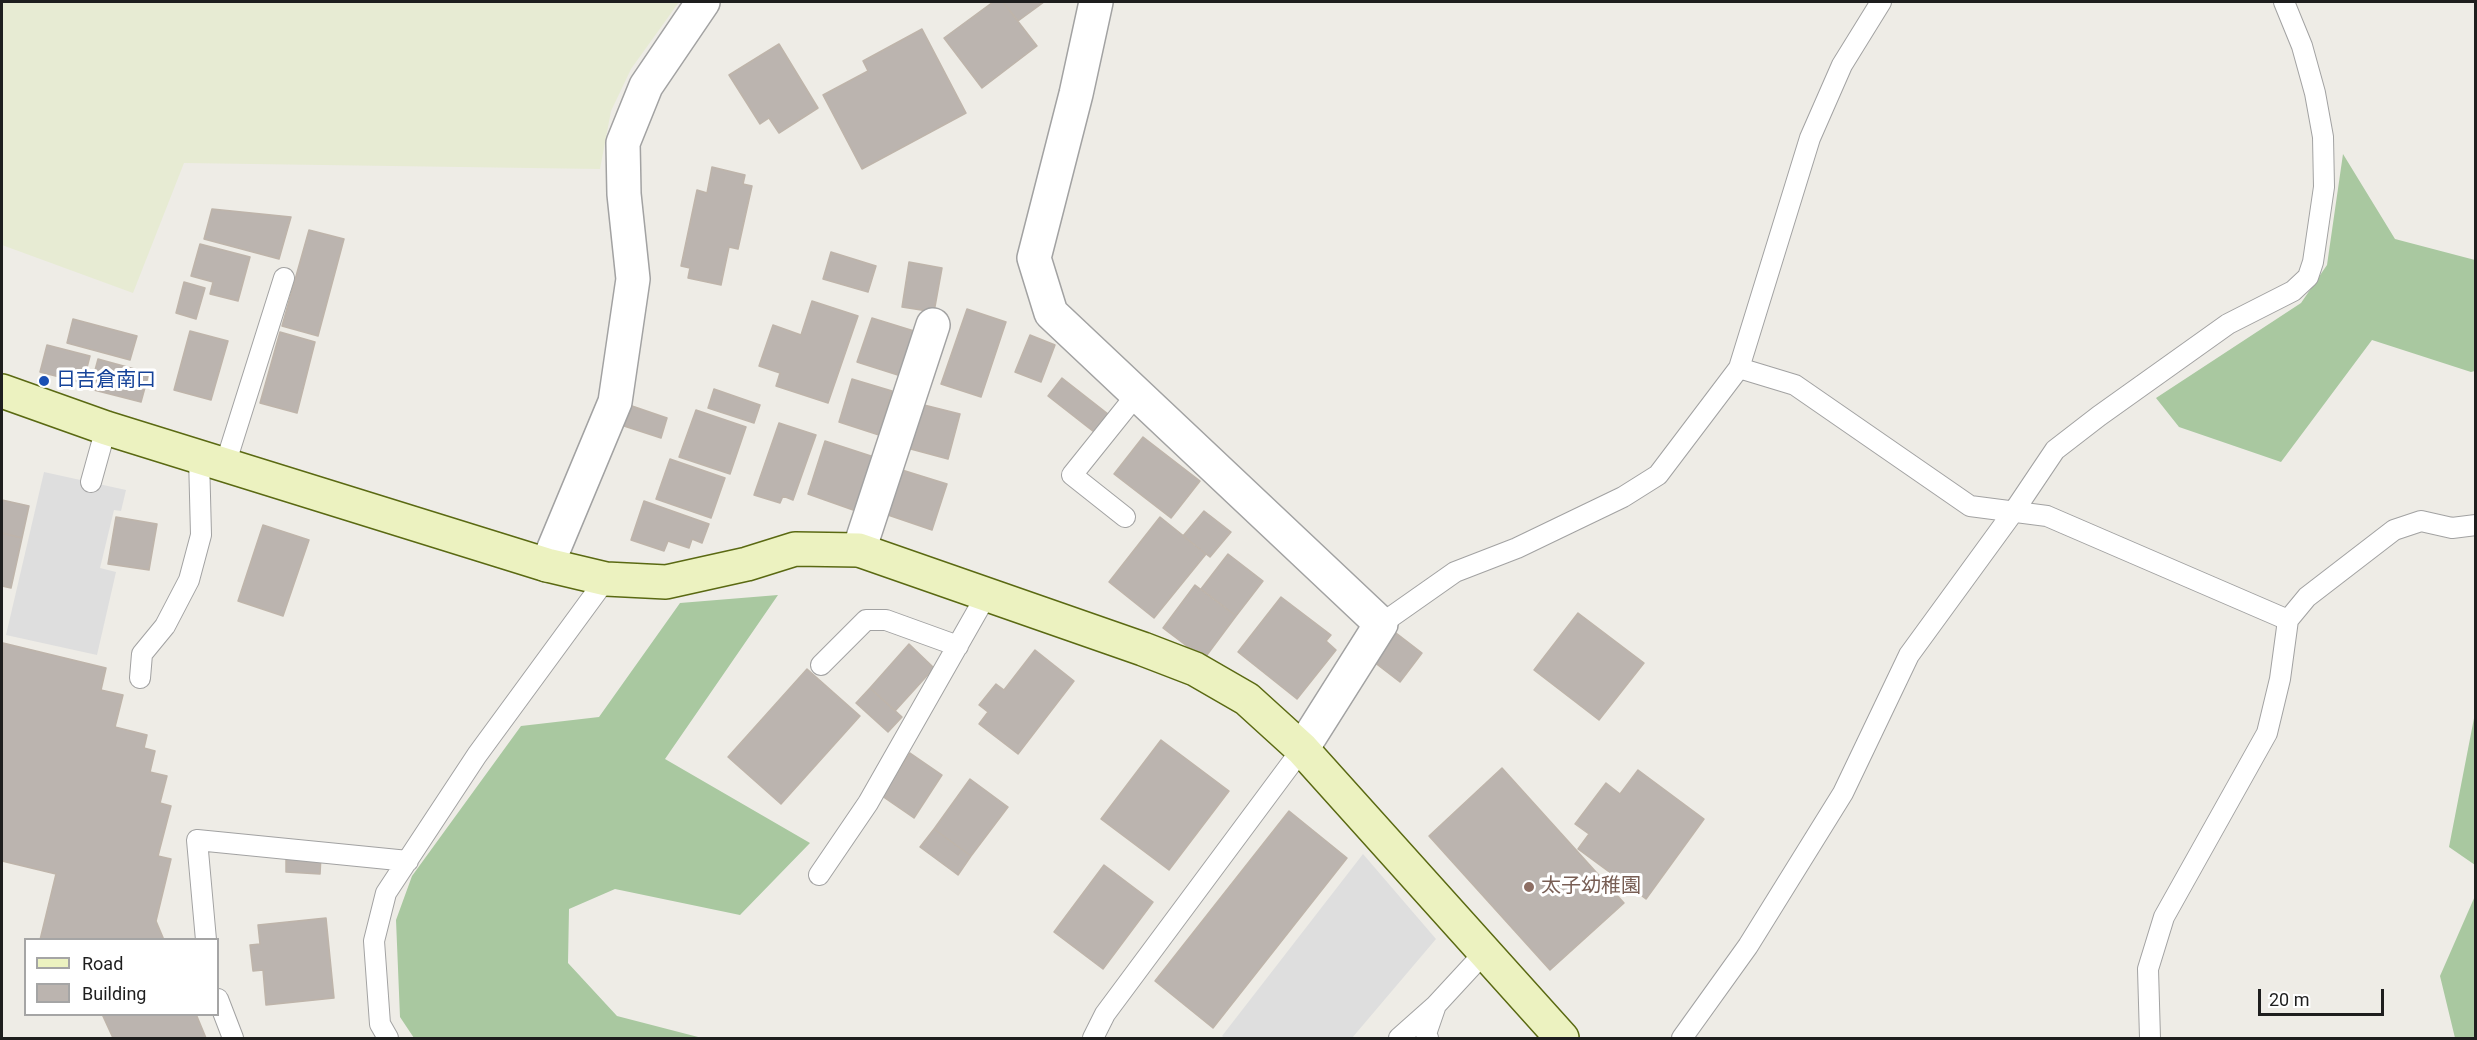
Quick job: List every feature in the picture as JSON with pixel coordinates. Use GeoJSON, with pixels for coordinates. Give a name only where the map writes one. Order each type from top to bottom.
{"type":"FeatureCollection","features":[{"type":"Feature","properties":{"kind":"street"},"geometry":{"type":"LineString","coordinates":[[547,566],[615,402],[633,279],[624,194],[624,143],[646,86],[703,2]]}},
{"type":"Feature","properties":{"kind":"street"},"geometry":{"type":"LineString","coordinates":[[1096,2],[1076,94],[1035,258],[1051,313],[1381,624],[1302,749]]}},
{"type":"Feature","properties":{"kind":"street"},"geometry":{"type":"LineString","coordinates":[[860,550],[933,325]]}},
{"type":"Feature","properties":{"kind":"street"},"geometry":{"type":"LineString","coordinates":[[2,392],[106,428],[547,566],[606,579],[666,582],[747,564],[795,549],[860,550],[1195,669],[1247,699],[1302,749],[1562,1038]]}},
{"type":"Feature","properties":{"kind":"lane"},"geometry":{"type":"LineString","coordinates":[[1381,624],[1455,572],[1517,548],[1623,497],[1658,475],[1739,368],[1810,138],[1842,65],[1881,2]]}},
{"type":"Feature","properties":{"kind":"lane"},"geometry":{"type":"LineString","coordinates":[[1682,1038],[1748,946],[1843,793],[1909,655],[2014,511],[2055,450],[2228,324],[2294,291],[2308,277],[2313,262],[2324,187],[2323,137],[2302,46],[2284,2]]}},
{"type":"Feature","properties":{"kind":"lane"},"geometry":{"type":"LineString","coordinates":[[140,678],[142,654],[165,626],[189,580],[201,536],[212,461],[284,278]]}},
{"type":"Feature","properties":{"kind":"lane"},"geometry":{"type":"LineString","coordinates":[[1739,368],[1795,385],[1970,506],[2047,516],[2288,620]]}},
{"type":"Feature","properties":{"kind":"lane"},"geometry":{"type":"LineString","coordinates":[[1125,518],[1072,476],[1137,394]]}},
{"type":"Feature","properties":{"kind":"lane"},"geometry":{"type":"LineString","coordinates":[[92,482],[106,428]]}},
{"type":"Feature","properties":{"kind":"lane"},"geometry":{"type":"LineString","coordinates":[[2150,1038],[2148,969],[2164,917],[2267,733],[2280,679],[2288,620],[2307,597],[2394,530],[2421,521],[2452,528],[2475,525]]}},
{"type":"Feature","properties":{"kind":"lane"},"geometry":{"type":"LineString","coordinates":[[388,1038],[380,1024],[374,941],[386,893],[477,755],[606,579]]}},
{"type":"Feature","properties":{"kind":"lane"},"geometry":{"type":"LineString","coordinates":[[819,875],[868,803],[987,594]]}},
{"type":"Feature","properties":{"kind":"lane"},"geometry":{"type":"LineString","coordinates":[[821,665],[866,620],[886,620],[958,646]]}},
{"type":"Feature","properties":{"kind":"lane"},"geometry":{"type":"LineString","coordinates":[[1093,1038],[1105,1014],[1302,749]]}},
{"type":"Feature","properties":{"kind":"lane"},"geometry":{"type":"LineString","coordinates":[[206,938],[197,840],[408,861]]}},
{"type":"Feature","properties":{"kind":"lane"},"geometry":{"type":"LineString","coordinates":[[1399,1038],[1436,1005],[1485,952]]}},
{"type":"Feature","properties":{"kind":"lane"},"geometry":{"type":"LineString","coordinates":[[219,1002],[232,1038]]}},
{"type":"Feature","properties":{"kind":"lane"},"geometry":{"type":"LineString","coordinates":[[1428,1038],[1426,1034],[1436,1005]]}},
{"type":"Feature","properties":{"kind":"green space"},"geometry":{"type":"Polygon","coordinates":[[[2,2],[679,2],[631,69],[611,111],[600,169],[184,163],[133,293],[2,245],[2,2]]]}},
{"type":"Feature","properties":{"kind":"green space"},"geometry":{"type":"Polygon","coordinates":[[[2343,154],[2395,239],[2475,260],[2475,371],[2471,372],[2372,340],[2281,462],[2179,427],[2156,398],[2301,303],[2327,265],[2343,154]]]}},
{"type":"Feature","properties":{"kind":"green space"},"geometry":{"type":"Polygon","coordinates":[[[778,595],[665,759],[810,843],[740,915],[615,889],[569,909],[568,963],[617,1016],[702,1038],[414,1038],[400,1017],[396,920],[412,876],[521,726],[599,717],[680,603],[778,595]]]}},
{"type":"Feature","properties":{"kind":"green space"},"geometry":{"type":"Polygon","coordinates":[[[2475,713],[2475,865],[2449,847],[2475,713]]]}},
{"type":"Feature","properties":{"kind":"green space"},"geometry":{"type":"Polygon","coordinates":[[[2475,896],[2475,1038],[2455,1038],[2440,976],[2475,896]]]}},
{"type":"Feature","properties":{"kind":"shaded area"},"geometry":{"type":"Polygon","coordinates":[[[44,472],[126,490],[121,511],[114,510],[100,568],[116,572],[97,655],[6,635],[44,472]]]}},
{"type":"Feature","properties":{"kind":"shaded area"},"geometry":{"type":"Polygon","coordinates":[[[1363,854],[1436,939],[1352,1038],[1225,1038],[1222,1036],[1363,854]]]}},
{"type":"Feature","properties":{"kind":"building"},"geometry":{"type":"Polygon","coordinates":[[[993,2],[1003,2],[1037,46],[982,88],[944,38],[993,2]]]}},
{"type":"Feature","properties":{"kind":"building"},"geometry":{"type":"Polygon","coordinates":[[[1003,2],[1044,2],[1018,21],[1003,2]]]}},
{"type":"Feature","properties":{"kind":"building"},"geometry":{"type":"Polygon","coordinates":[[[922,29],[966,113],[862,169],[823,95],[868,71],[863,61],[922,29]]]}},
{"type":"Feature","properties":{"kind":"building"},"geometry":{"type":"Polygon","coordinates":[[[779,44],[818,108],[779,133],[769,118],[760,124],[729,75],[779,44]]]}},
{"type":"Feature","properties":{"kind":"building"},"geometry":{"type":"Polygon","coordinates":[[[712,167],[745,175],[743,184],[752,186],[738,249],[729,247],[721,285],[688,278],[690,268],[681,266],[697,190],[707,193],[712,167]]]}},
{"type":"Feature","properties":{"kind":"building"},"geometry":{"type":"Polygon","coordinates":[[[212,209],[291,217],[279,259],[204,239],[212,209]]]}},
{"type":"Feature","properties":{"kind":"building"},"geometry":{"type":"Polygon","coordinates":[[[309,230],[344,239],[318,336],[282,326],[309,230]]]}},
{"type":"Feature","properties":{"kind":"building"},"geometry":{"type":"Polygon","coordinates":[[[200,244],[250,257],[238,301],[210,294],[213,282],[191,276],[200,244]]]}},
{"type":"Feature","properties":{"kind":"building"},"geometry":{"type":"Polygon","coordinates":[[[831,252],[876,266],[868,292],[823,279],[831,252]]]}},
{"type":"Feature","properties":{"kind":"building"},"geometry":{"type":"Polygon","coordinates":[[[909,262],[942,268],[934,312],[902,307],[909,262]]]}},
{"type":"Feature","properties":{"kind":"building"},"geometry":{"type":"Polygon","coordinates":[[[184,282],[205,288],[196,319],[176,313],[184,282]]]}},
{"type":"Feature","properties":{"kind":"building"},"geometry":{"type":"Polygon","coordinates":[[[812,301],[858,316],[828,403],[776,386],[780,373],[759,366],[773,325],[801,335],[812,301]]]}},
{"type":"Feature","properties":{"kind":"building"},"geometry":{"type":"Polygon","coordinates":[[[967,309],[1006,322],[981,397],[941,384],[967,309]]]}},
{"type":"Feature","properties":{"kind":"building"},"geometry":{"type":"Polygon","coordinates":[[[872,318],[914,331],[901,376],[857,362],[872,318]]]}},
{"type":"Feature","properties":{"kind":"building"},"geometry":{"type":"Polygon","coordinates":[[[73,319],[137,336],[130,360],[67,343],[73,319]]]}},
{"type":"Feature","properties":{"kind":"building"},"geometry":{"type":"Polygon","coordinates":[[[190,331],[228,341],[211,400],[174,390],[190,331]]]}},
{"type":"Feature","properties":{"kind":"building"},"geometry":{"type":"Polygon","coordinates":[[[280,332],[315,342],[297,413],[260,403],[280,332]]]}},
{"type":"Feature","properties":{"kind":"building"},"geometry":{"type":"Polygon","coordinates":[[[1030,335],[1055,345],[1041,382],[1015,372],[1030,335]]]}},
{"type":"Feature","properties":{"kind":"building"},"geometry":{"type":"Polygon","coordinates":[[[47,345],[90,356],[83,383],[40,372],[47,345]]]}},
{"type":"Feature","properties":{"kind":"building"},"geometry":{"type":"Polygon","coordinates":[[[98,359],[149,373],[141,402],[90,389],[98,359]]]}},
{"type":"Feature","properties":{"kind":"building"},"geometry":{"type":"Polygon","coordinates":[[[1062,378],[1108,414],[1094,432],[1048,396],[1062,378]]]}},
{"type":"Feature","properties":{"kind":"building"},"geometry":{"type":"Polygon","coordinates":[[[852,379],[892,391],[879,435],[839,422],[852,379]]]}},
{"type":"Feature","properties":{"kind":"building"},"geometry":{"type":"Polygon","coordinates":[[[714,389],[760,405],[754,423],[708,408],[714,389]]]}},
{"type":"Feature","properties":{"kind":"building"},"geometry":{"type":"Polygon","coordinates":[[[920,404],[960,414],[948,459],[907,448],[920,404]]]}},
{"type":"Feature","properties":{"kind":"building"},"geometry":{"type":"Polygon","coordinates":[[[632,406],[667,418],[661,438],[624,426],[632,406]]]}},
{"type":"Feature","properties":{"kind":"building"},"geometry":{"type":"Polygon","coordinates":[[[696,410],[746,427],[730,474],[679,457],[696,410]]]}},
{"type":"Feature","properties":{"kind":"building"},"geometry":{"type":"Polygon","coordinates":[[[779,423],[816,435],[793,500],[783,496],[780,503],[754,495],[779,423]]]}},
{"type":"Feature","properties":{"kind":"building"},"geometry":{"type":"Polygon","coordinates":[[[1143,437],[1200,481],[1171,518],[1114,474],[1143,437]]]}},
{"type":"Feature","properties":{"kind":"building"},"geometry":{"type":"Polygon","coordinates":[[[825,441],[874,457],[856,511],[808,494],[825,441]]]}},
{"type":"Feature","properties":{"kind":"building"},"geometry":{"type":"Polygon","coordinates":[[[670,459],[725,478],[711,518],[656,499],[670,459]]]}},
{"type":"Feature","properties":{"kind":"building"},"geometry":{"type":"Polygon","coordinates":[[[902,470],[947,484],[932,530],[888,515],[902,470]]]}},
{"type":"Feature","properties":{"kind":"building"},"geometry":{"type":"Polygon","coordinates":[[[2,500],[29,506],[22,538],[2,533],[2,500]]]}},
{"type":"Feature","properties":{"kind":"building"},"geometry":{"type":"Polygon","coordinates":[[[644,501],[709,524],[702,543],[692,539],[689,548],[668,541],[664,551],[631,540],[644,501]]]}},
{"type":"Feature","properties":{"kind":"building"},"geometry":{"type":"Polygon","coordinates":[[[1204,511],[1231,532],[1210,557],[1183,536],[1204,511]]]}},
{"type":"Feature","properties":{"kind":"building"},"geometry":{"type":"Polygon","coordinates":[[[116,517],[157,524],[149,570],[108,564],[116,517]]]}},
{"type":"Feature","properties":{"kind":"building"},"geometry":{"type":"Polygon","coordinates":[[[1160,517],[1206,554],[1154,618],[1109,582],[1160,517]]]}},
{"type":"Feature","properties":{"kind":"building"},"geometry":{"type":"Polygon","coordinates":[[[263,525],[309,540],[283,616],[238,601],[263,525]]]}},
{"type":"Feature","properties":{"kind":"building"},"geometry":{"type":"Polygon","coordinates":[[[2,533],[22,538],[11,588],[2,586],[2,533]]]}},
{"type":"Feature","properties":{"kind":"building"},"geometry":{"type":"Polygon","coordinates":[[[1228,554],[1263,581],[1236,616],[1201,589],[1228,554]]]}},
{"type":"Feature","properties":{"kind":"building"},"geometry":{"type":"Polygon","coordinates":[[[1195,585],[1236,616],[1204,659],[1163,628],[1195,585]]]}},
{"type":"Feature","properties":{"kind":"building"},"geometry":{"type":"Polygon","coordinates":[[[1281,597],[1331,635],[1326,641],[1336,650],[1297,699],[1238,652],[1281,597]]]}},
{"type":"Feature","properties":{"kind":"building"},"geometry":{"type":"Polygon","coordinates":[[[1578,613],[1644,663],[1599,720],[1534,670],[1578,613]]]}},
{"type":"Feature","properties":{"kind":"building"},"geometry":{"type":"Polygon","coordinates":[[[1396,633],[1422,653],[1400,682],[1374,662],[1396,633]]]}},
{"type":"Feature","properties":{"kind":"building"},"geometry":{"type":"Polygon","coordinates":[[[3,643],[106,668],[101,690],[123,695],[115,727],[147,735],[144,748],[155,751],[150,772],[167,776],[160,803],[171,806],[158,856],[171,859],[156,921],[163,938],[40,938],[56,874],[2,861],[3,643]]]}},
{"type":"Feature","properties":{"kind":"building"},"geometry":{"type":"Polygon","coordinates":[[[909,644],[934,668],[895,711],[870,688],[909,644]]]}},
{"type":"Feature","properties":{"kind":"building"},"geometry":{"type":"Polygon","coordinates":[[[1035,650],[1074,681],[1018,754],[979,724],[988,712],[979,705],[996,684],[1004,690],[1035,650]]]}},
{"type":"Feature","properties":{"kind":"building"},"geometry":{"type":"Polygon","coordinates":[[[807,669],[860,716],[781,804],[728,757],[807,669]]]}},
{"type":"Feature","properties":{"kind":"building"},"geometry":{"type":"Polygon","coordinates":[[[870,688],[902,717],[888,732],[856,703],[870,688]]]}},
{"type":"Feature","properties":{"kind":"building"},"geometry":{"type":"Polygon","coordinates":[[[1161,740],[1229,791],[1169,870],[1101,819],[1161,740]]]}},
{"type":"Feature","properties":{"kind":"building"},"geometry":{"type":"Polygon","coordinates":[[[910,753],[942,775],[914,818],[882,796],[910,753]]]}},
{"type":"Feature","properties":{"kind":"building"},"geometry":{"type":"Polygon","coordinates":[[[1502,768],[1624,903],[1550,970],[1429,836],[1502,768]]]}},
{"type":"Feature","properties":{"kind":"building"},"geometry":{"type":"Polygon","coordinates":[[[1638,770],[1704,819],[1646,899],[1578,849],[1589,834],[1575,824],[1606,783],[1620,794],[1638,770]]]}},
{"type":"Feature","properties":{"kind":"building"},"geometry":{"type":"Polygon","coordinates":[[[970,779],[1008,807],[971,856],[934,829],[970,779]]]}},
{"type":"Feature","properties":{"kind":"building"},"geometry":{"type":"Polygon","coordinates":[[[1289,811],[1347,858],[1213,1028],[1155,981],[1289,811]]]}},
{"type":"Feature","properties":{"kind":"building"},"geometry":{"type":"Polygon","coordinates":[[[934,829],[971,856],[958,875],[920,847],[934,829]]]}},
{"type":"Feature","properties":{"kind":"building"},"geometry":{"type":"Polygon","coordinates":[[[286,854],[321,856],[320,874],[286,872],[286,854]]]}},
{"type":"Feature","properties":{"kind":"building"},"geometry":{"type":"Polygon","coordinates":[[[1104,865],[1153,902],[1103,969],[1054,932],[1104,865]]]}},
{"type":"Feature","properties":{"kind":"building"},"geometry":{"type":"Polygon","coordinates":[[[326,918],[334,998],[266,1005],[263,970],[253,971],[250,945],[260,944],[258,925],[326,918]]]}},
{"type":"Feature","properties":{"kind":"building"},"geometry":{"type":"Polygon","coordinates":[[[103,1016],[197,1016],[206,1038],[113,1038],[103,1016]]]}},
{"type":"Feature","properties":{"kind":"place","name":"日吉倉南口"},"geometry":{"type":"Point","coordinates":[44,381]}},
{"type":"Feature","properties":{"kind":"place","name":"太子幼稚園"},"geometry":{"type":"Point","coordinates":[1529,887]}}]}
